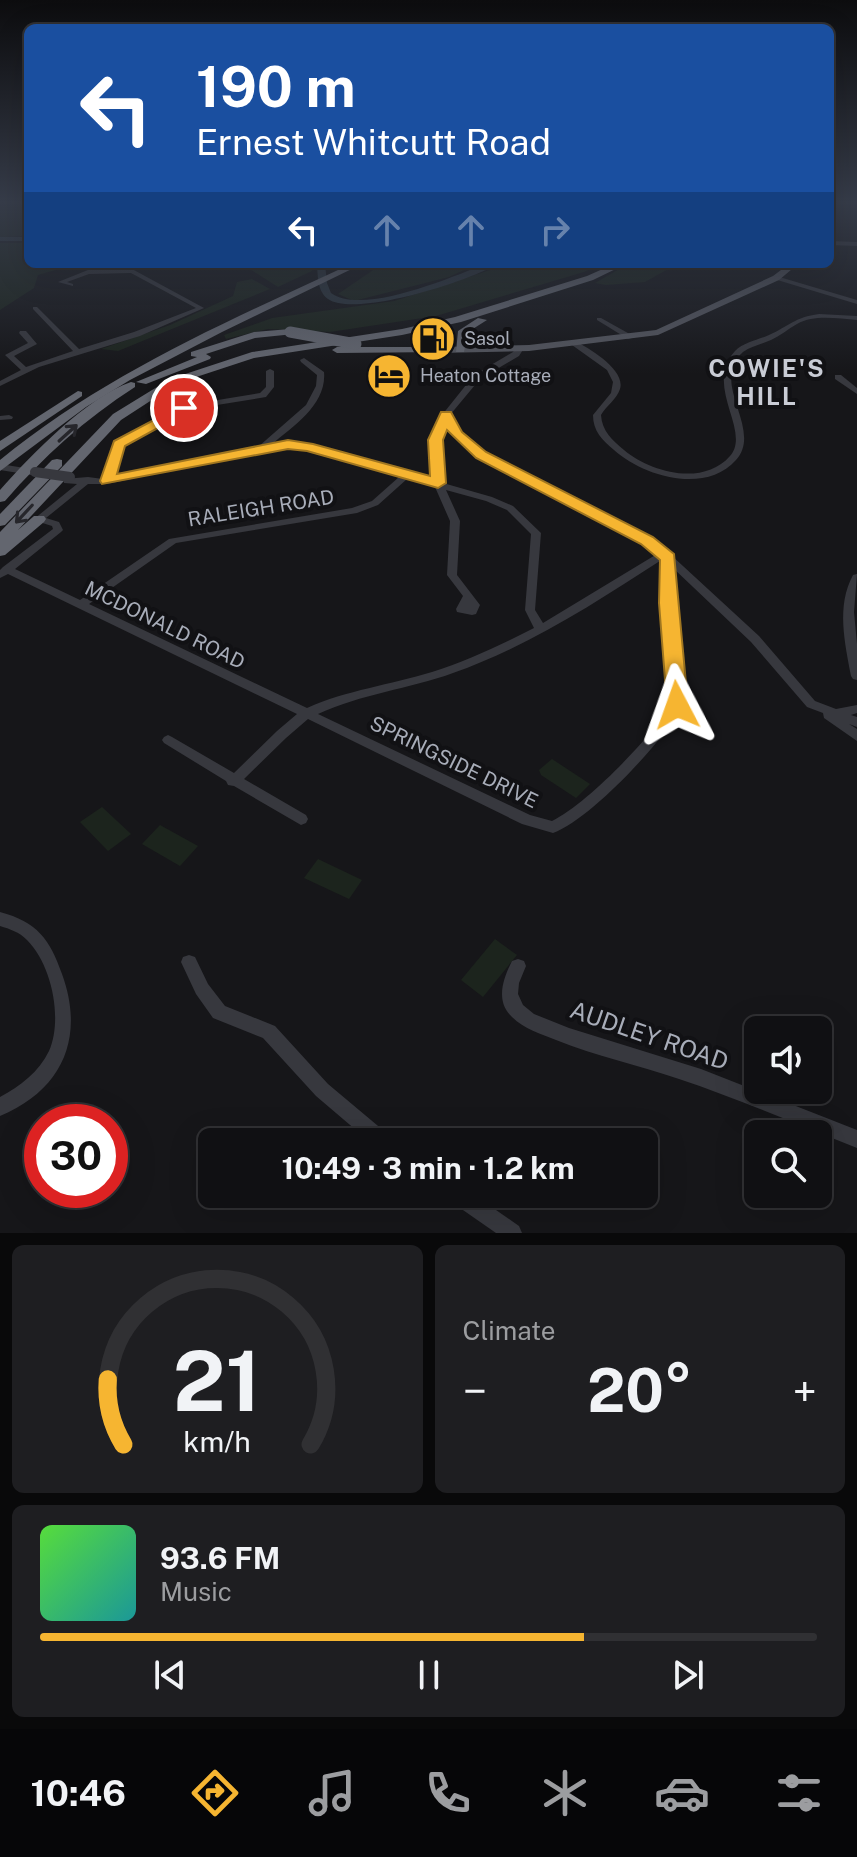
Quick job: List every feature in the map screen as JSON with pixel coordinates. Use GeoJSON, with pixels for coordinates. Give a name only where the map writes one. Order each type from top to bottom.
{"type":"FeatureCollection","features":[{"type":"Feature","properties":{"kind":"highway"},"geometry":{"type":"LineString","coordinates":[[2,467],[54,422],[100,392],[334,268]]}},
{"type":"Feature","properties":{"kind":"highway"},"geometry":{"type":"LineString","coordinates":[[0,447],[87,388],[349,268]]}},
{"type":"Feature","properties":{"kind":"highway"},"geometry":{"type":"LineString","coordinates":[[0,522],[98,421],[160,380],[207,361],[245,351],[392,328],[466,312],[601,268]]}},
{"type":"Feature","properties":{"kind":"highway"},"geometry":{"type":"LineString","coordinates":[[460,349],[461,336],[468,327],[612,268]]}},
{"type":"Feature","properties":{"kind":"highway"},"geometry":{"type":"LineString","coordinates":[[0,540],[117,417],[159,389],[225,362],[266,352],[444,324],[557,289]]}},
{"type":"Feature","properties":{"kind":"highway"},"geometry":{"type":"LineString","coordinates":[[113,398],[157,375],[222,353],[283,340],[392,328]]}},
{"type":"Feature","properties":{"kind":"highway"},"geometry":{"type":"LineString","coordinates":[[0,498],[78,424],[113,398],[153,373],[208,349],[254,335],[290,332],[356,344],[438,349]]}},
{"type":"Feature","properties":{"kind":"highway"},"geometry":{"type":"LineString","coordinates":[[117,417],[185,380],[247,360],[332,350],[438,349]]}},
{"type":"Feature","properties":{"kind":"highway"},"geometry":{"type":"LineString","coordinates":[[0,552],[39,519]]}},
{"type":"Feature","properties":{"kind":"main road"},"geometry":{"type":"LineString","coordinates":[[438,349],[520,348],[658,332],[776,278],[789,268]]}},
{"type":"Feature","properties":{"kind":"street"},"geometry":{"type":"LineString","coordinates":[[0,384],[25,370],[141,333],[201,308],[132,271],[88,272],[61,282],[71,285]]}},
{"type":"Feature","properties":{"kind":"street"},"geometry":{"type":"LineString","coordinates":[[776,278],[857,302]]}},
{"type":"Feature","properties":{"kind":"street"},"geometry":{"type":"LineString","coordinates":[[35,308],[78,352]]}},
{"type":"Feature","properties":{"kind":"street"},"geometry":{"type":"LineString","coordinates":[[599,319],[631,337]]}},
{"type":"Feature","properties":{"kind":"street"},"geometry":{"type":"LineString","coordinates":[[575,343],[609,368],[616,378],[616,390],[597,415],[598,428],[625,457],[641,467],[688,476],[722,467],[739,453],[741,442],[727,380],[730,364],[739,352],[803,319],[852,321]]}},
{"type":"Feature","properties":{"kind":"street"},"geometry":{"type":"LineString","coordinates":[[23,333],[33,344],[9,355],[25,370]]}},
{"type":"Feature","properties":{"kind":"street"},"geometry":{"type":"LineString","coordinates":[[467,598],[452,575],[455,521],[438,483],[436,440],[446,415],[477,377],[512,357],[520,348]]}},
{"type":"Feature","properties":{"kind":"street"},"geometry":{"type":"LineString","coordinates":[[261,449],[312,403],[319,392],[321,374],[304,360]]}},
{"type":"Feature","properties":{"kind":"street"},"geometry":{"type":"LineString","coordinates":[[110,479],[115,449],[122,441],[178,410],[263,395],[270,387],[270,371]]}},
{"type":"Feature","properties":{"kind":"street"},"geometry":{"type":"LineString","coordinates":[[838,377],[857,392]]}},
{"type":"Feature","properties":{"kind":"street"},"geometry":{"type":"LineString","coordinates":[[446,415],[456,434],[481,455],[647,540],[755,639],[805,697],[857,736]]}},
{"type":"Feature","properties":{"kind":"street"},"geometry":{"type":"LineString","coordinates":[[2,467],[87,481],[261,449],[300,445],[438,483],[499,502],[534,528],[537,541],[530,610],[541,630]]}},
{"type":"Feature","properties":{"kind":"street","name":"RALEIGH ROAD"},"geometry":{"type":"LineString","coordinates":[[80,605],[173,541],[354,511],[375,503],[406,475]]}},
{"type":"Feature","properties":{"kind":"street"},"geometry":{"type":"LineString","coordinates":[[39,519],[87,481]]}},
{"type":"Feature","properties":{"kind":"street"},"geometry":{"type":"LineString","coordinates":[[4,572],[58,530],[56,524],[39,519]]}},
{"type":"Feature","properties":{"kind":"street"},"geometry":{"type":"LineString","coordinates":[[233,781],[307,713],[350,697],[446,672],[502,650],[666,556]]}},
{"type":"Feature","properties":{"kind":"street","name":"SPRINGSIDE DRIVE"},"geometry":{"type":"LineString","coordinates":[[307,713],[527,820],[558,826],[656,735],[677,705],[666,556]]}},
{"type":"Feature","properties":{"kind":"street","name":"MCDONALD ROAD"},"geometry":{"type":"LineString","coordinates":[[4,572],[307,713]]}},
{"type":"Feature","properties":{"kind":"street"},"geometry":{"type":"LineString","coordinates":[[857,577],[851,587],[850,621],[857,676]]}},
{"type":"Feature","properties":{"kind":"street"},"geometry":{"type":"LineString","coordinates":[[826,712],[857,709]]}},
{"type":"Feature","properties":{"kind":"street"},"geometry":{"type":"LineString","coordinates":[[826,712],[857,722]]}},
{"type":"Feature","properties":{"kind":"street"},"geometry":{"type":"LineString","coordinates":[[168,740],[301,819]]}},
{"type":"Feature","properties":{"kind":"street"},"geometry":{"type":"LineString","coordinates":[[0,919],[23,926],[37,938],[60,989],[65,1016],[62,1039],[50,1067],[30,1090],[0,1107]]}},
{"type":"Feature","properties":{"kind":"street"},"geometry":{"type":"LineString","coordinates":[[189,962],[202,989],[219,1012],[269,1032],[329,1097],[367,1128]]}},
{"type":"Feature","properties":{"kind":"street","name":"AUDLEY ROAD"},"geometry":{"type":"LineString","coordinates":[[518,966],[509,997],[515,1009],[528,1019],[602,1048],[688,1073],[857,1139]]}},
{"type":"Feature","properties":{"kind":"street"},"geometry":{"type":"LineString","coordinates":[[477,1208],[512,1233]]}},
{"type":"Feature","properties":{"kind":"shaded area"},"geometry":{"type":"Polygon","coordinates":[[[0,259],[24,259],[24,268],[63,268],[38,275],[34,288],[0,310],[0,259]]]}},
{"type":"Feature","properties":{"kind":"shaded area"},"geometry":{"type":"Polygon","coordinates":[[[248,268],[311,268],[312,271],[278,287],[248,268]]]}},
{"type":"Feature","properties":{"kind":"shaded area"},"geometry":{"type":"Polygon","coordinates":[[[376,268],[468,268],[449,277],[354,301],[338,294],[376,268]]]}},
{"type":"Feature","properties":{"kind":"shaded area"},"geometry":{"type":"Polygon","coordinates":[[[497,268],[592,268],[436,316],[330,332],[268,329],[226,339],[224,335],[272,318],[394,301],[497,268]]]}},
{"type":"Feature","properties":{"kind":"shaded area"},"geometry":{"type":"Polygon","coordinates":[[[621,268],[670,268],[645,282],[595,283],[621,268]]]}},
{"type":"Feature","properties":{"kind":"shaded area"},"geometry":{"type":"Polygon","coordinates":[[[252,279],[270,289],[118,351],[101,349],[170,325],[233,296],[237,282],[252,279]]]}},
{"type":"Feature","properties":{"kind":"shaded area"},"geometry":{"type":"Polygon","coordinates":[[[552,759],[590,784],[576,798],[541,775],[539,770],[552,759]]]}},
{"type":"Feature","properties":{"kind":"shaded area"},"geometry":{"type":"Polygon","coordinates":[[[102,807],[131,834],[108,851],[80,822],[102,807]]]}},
{"type":"Feature","properties":{"kind":"shaded area"},"geometry":{"type":"Polygon","coordinates":[[[160,825],[198,846],[180,866],[142,844],[160,825]]]}},
{"type":"Feature","properties":{"kind":"shaded area"},"geometry":{"type":"Polygon","coordinates":[[[318,859],[362,880],[349,899],[304,878],[318,859]]]}},
{"type":"Feature","properties":{"kind":"shaded area"},"geometry":{"type":"Polygon","coordinates":[[[495,939],[517,955],[483,997],[461,980],[495,939]]]}},
{"type":"Feature","properties":{"kind":"waterway"},"geometry":{"type":"LineString","coordinates":[[321,268],[326,291],[332,298],[346,302],[387,298],[482,268]]}},
{"type":"Feature","properties":{"kind":"place","name":"Sasol"},"geometry":{"type":"Point","coordinates":[433,339]}},
{"type":"Feature","properties":{"kind":"place","name":"Heaton Cottage"},"geometry":{"type":"Point","coordinates":[389,376]}},
{"type":"Feature","properties":{"kind":"district","name":"COWIE'S HILL"},"geometry":{"type":"Point","coordinates":[767,383]}},
{"type":"Feature","properties":{"kind":"route"},"geometry":{"type":"LineString","coordinates":[[184,408],[119,444],[107,481],[288,444],[438,483],[436,436],[446,415],[456,434],[481,455],[647,540],[668,558],[668,603],[677,705]]}}]}
